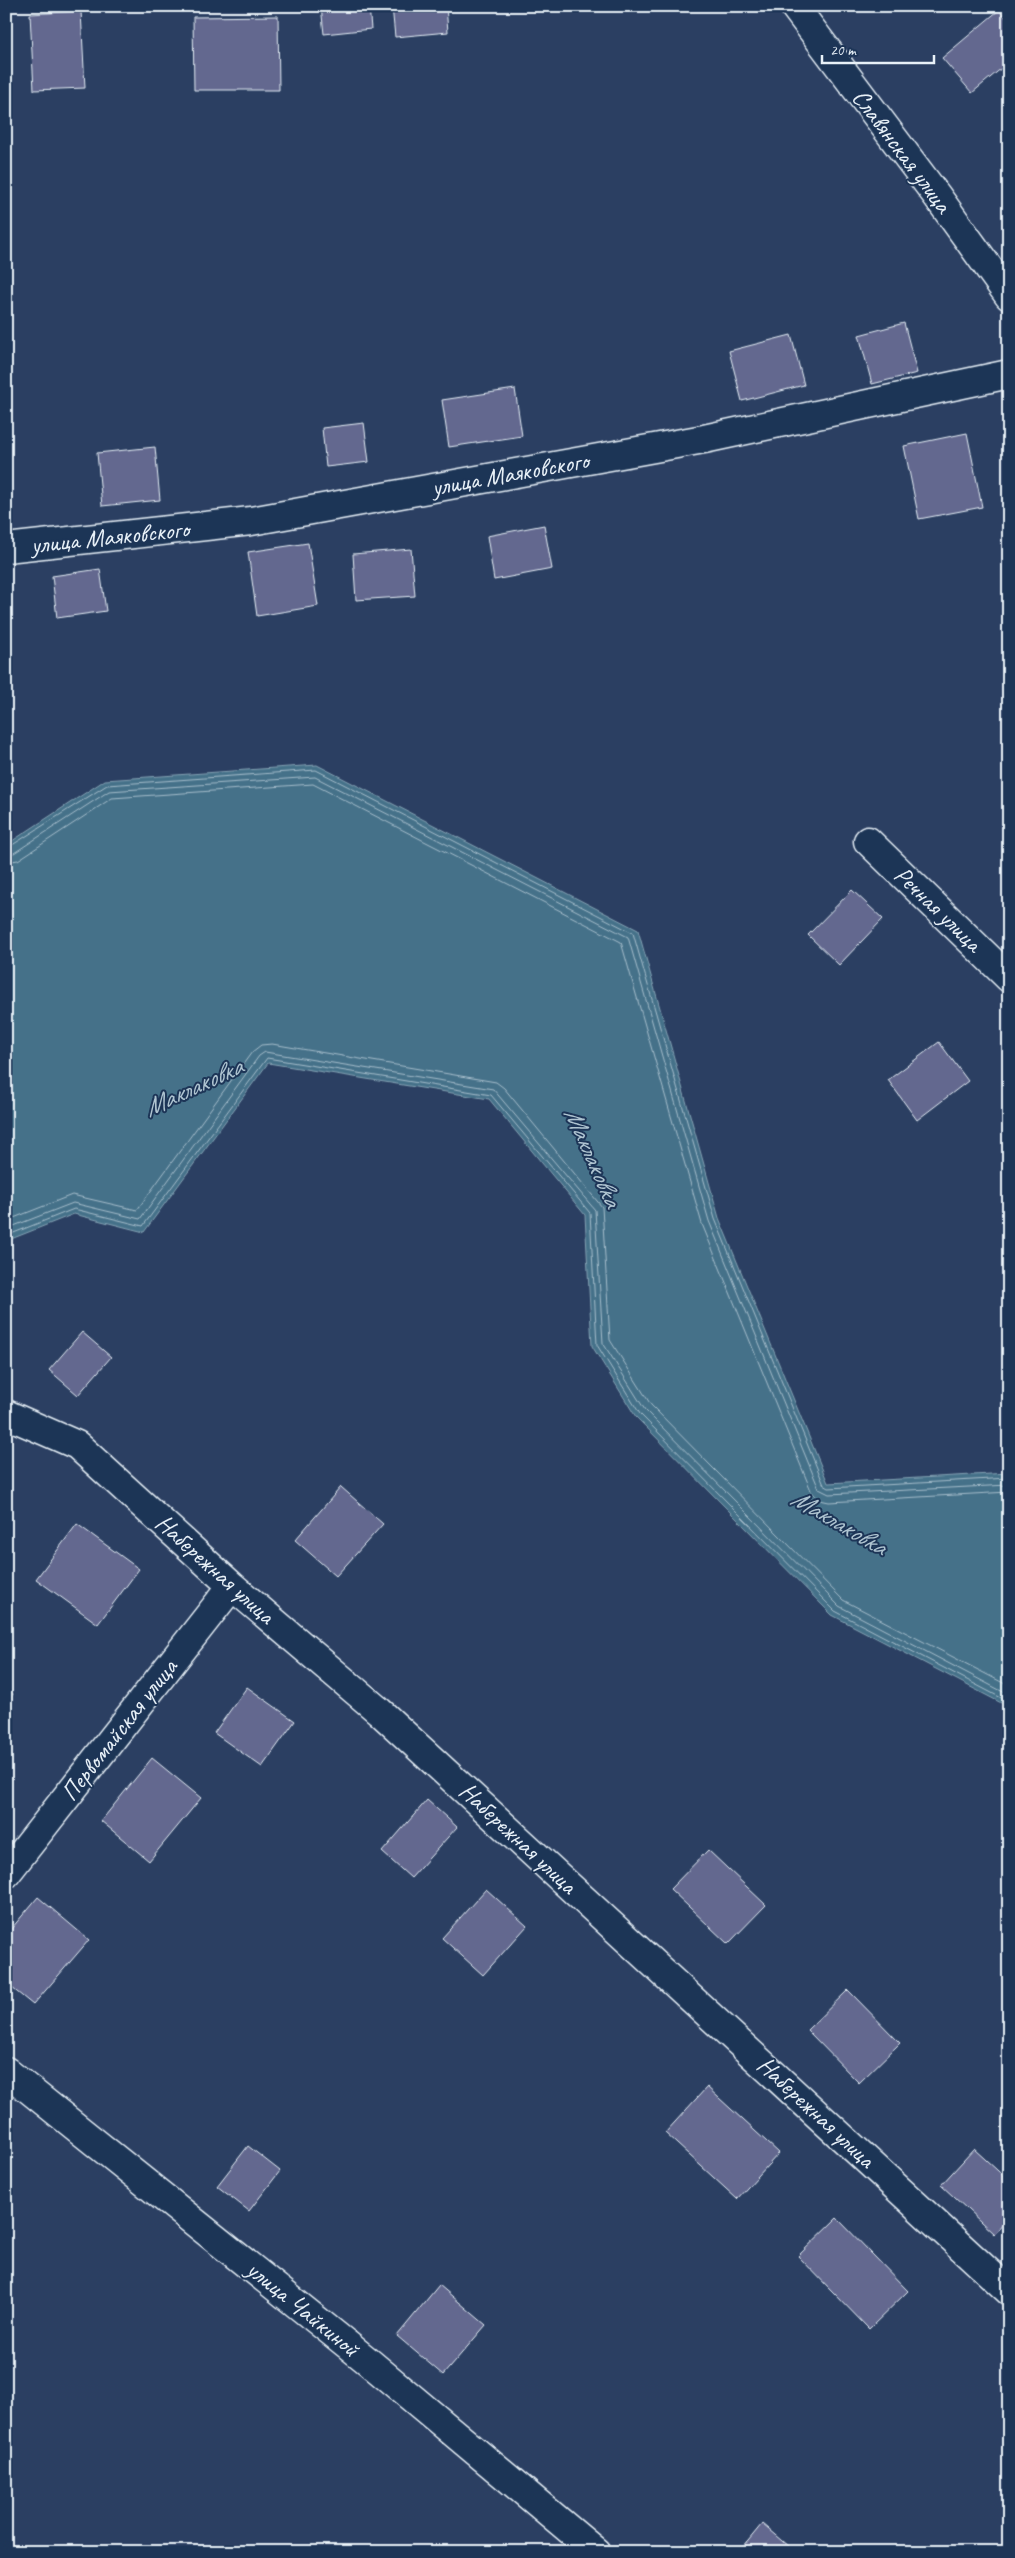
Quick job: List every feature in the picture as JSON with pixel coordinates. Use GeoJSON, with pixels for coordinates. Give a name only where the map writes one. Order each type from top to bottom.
{"type":"FeatureCollection","features":[{"type":"Feature","properties":{"kind":"street","name":"Славянская улица"},"geometry":{"type":"LineString","coordinates":[[794,6],[937,196],[1009,296]]}},
{"type":"Feature","properties":{"kind":"street","name":"улица Маяковского"},"geometry":{"type":"LineString","coordinates":[[6,548],[251,521],[704,439],[1009,374]]}},
{"type":"Feature","properties":{"kind":"street","name":"Речная улица"},"geometry":{"type":"LineString","coordinates":[[868,841],[1009,978]]}},
{"type":"Feature","properties":{"kind":"street","name":"Набережная улица"},"geometry":{"type":"LineString","coordinates":[[6,1414],[77,1445],[232,1586],[379,1711],[1009,2291]]}},
{"type":"Feature","properties":{"kind":"street","name":"Первомайская улица"},"geometry":{"type":"LineString","coordinates":[[6,1874],[232,1586]]}},
{"type":"Feature","properties":{"kind":"street","name":"улица Чайкиной"},"geometry":{"type":"LineString","coordinates":[[6,2072],[369,2362],[596,2552]]}},
{"type":"Feature","properties":{"kind":"water","name":"Маклаковка"},"geometry":{"type":"Polygon","coordinates":[[[317,765],[638,930],[719,1218],[828,1483],[1009,1473],[1009,1707],[832,1615],[636,1417],[592,1346],[585,1215],[489,1099],[268,1063],[144,1232],[74,1214],[6,1241],[6,845],[105,780],[317,765]]]}},
{"type":"Feature","properties":{"kind":"building"},"geometry":{"type":"Polygon","coordinates":[[[321,6],[369,6],[371,29],[324,34],[321,6]]]}},
{"type":"Feature","properties":{"kind":"building"},"geometry":{"type":"Polygon","coordinates":[[[392,6],[446,6],[448,32],[395,37],[392,6]]]}},
{"type":"Feature","properties":{"kind":"building"},"geometry":{"type":"Polygon","coordinates":[[[999,10],[1009,22],[1009,62],[972,93],[942,58],[999,10]]]}},
{"type":"Feature","properties":{"kind":"building"},"geometry":{"type":"Polygon","coordinates":[[[81,11],[85,88],[34,90],[30,14],[81,11]]]}},
{"type":"Feature","properties":{"kind":"building"},"geometry":{"type":"Polygon","coordinates":[[[278,16],[279,90],[194,90],[193,17],[278,16]]]}},
{"type":"Feature","properties":{"kind":"building"},"geometry":{"type":"Polygon","coordinates":[[[904,323],[917,373],[872,384],[859,335],[904,323]]]}},
{"type":"Feature","properties":{"kind":"building"},"geometry":{"type":"Polygon","coordinates":[[[791,335],[804,385],[742,401],[729,351],[791,335]]]}},
{"type":"Feature","properties":{"kind":"building"},"geometry":{"type":"Polygon","coordinates":[[[515,389],[522,436],[449,447],[442,400],[515,389]]]}},
{"type":"Feature","properties":{"kind":"building"},"geometry":{"type":"Polygon","coordinates":[[[364,423],[369,462],[326,467],[322,428],[364,423]]]}},
{"type":"Feature","properties":{"kind":"building"},"geometry":{"type":"Polygon","coordinates":[[[967,433],[982,507],[919,519],[904,446],[967,433]]]}},
{"type":"Feature","properties":{"kind":"building"},"geometry":{"type":"Polygon","coordinates":[[[155,447],[160,500],[102,506],[97,453],[155,447]]]}},
{"type":"Feature","properties":{"kind":"building"},"geometry":{"type":"Polygon","coordinates":[[[544,525],[552,569],[494,580],[487,536],[544,525]]]}},
{"type":"Feature","properties":{"kind":"building"},"geometry":{"type":"Polygon","coordinates":[[[308,543],[318,606],[257,616],[248,552],[308,543]]]}},
{"type":"Feature","properties":{"kind":"building"},"geometry":{"type":"Polygon","coordinates":[[[411,549],[415,596],[356,600],[353,554],[411,549]]]}},
{"type":"Feature","properties":{"kind":"building"},"geometry":{"type":"Polygon","coordinates":[[[100,569],[106,611],[57,618],[52,576],[100,569]]]}},
{"type":"Feature","properties":{"kind":"building"},"geometry":{"type":"Polygon","coordinates":[[[852,890],[883,919],[839,965],[808,935],[852,890]]]}},
{"type":"Feature","properties":{"kind":"building"},"geometry":{"type":"Polygon","coordinates":[[[939,1042],[968,1081],[917,1120],[888,1080],[939,1042]]]}},
{"type":"Feature","properties":{"kind":"building"},"geometry":{"type":"Polygon","coordinates":[[[82,1332],[111,1357],[78,1395],[49,1370],[82,1332]]]}},
{"type":"Feature","properties":{"kind":"building"},"geometry":{"type":"Polygon","coordinates":[[[341,1487],[383,1524],[336,1576],[295,1540],[341,1487]]]}},
{"type":"Feature","properties":{"kind":"building"},"geometry":{"type":"Polygon","coordinates":[[[77,1524],[139,1569],[98,1624],[36,1579],[77,1524]]]}},
{"type":"Feature","properties":{"kind":"building"},"geometry":{"type":"Polygon","coordinates":[[[247,1687],[295,1721],[262,1767],[214,1733],[247,1687]]]}},
{"type":"Feature","properties":{"kind":"building"},"geometry":{"type":"Polygon","coordinates":[[[6,1689],[13,1694],[6,1703],[6,1689]]]}},
{"type":"Feature","properties":{"kind":"building"},"geometry":{"type":"Polygon","coordinates":[[[152,1758],[201,1798],[149,1861],[101,1821],[152,1758]]]}},
{"type":"Feature","properties":{"kind":"building"},"geometry":{"type":"Polygon","coordinates":[[[427,1800],[457,1827],[411,1878],[382,1852],[427,1800]]]}},
{"type":"Feature","properties":{"kind":"building"},"geometry":{"type":"Polygon","coordinates":[[[708,1850],[766,1905],[728,1944],[670,1889],[708,1850]]]}},
{"type":"Feature","properties":{"kind":"building"},"geometry":{"type":"Polygon","coordinates":[[[486,1889],[527,1926],[483,1975],[442,1938],[486,1889]]]}},
{"type":"Feature","properties":{"kind":"building"},"geometry":{"type":"Polygon","coordinates":[[[38,1897],[89,1940],[33,2005],[6,1983],[6,1935],[38,1897]]]}},
{"type":"Feature","properties":{"kind":"building"},"geometry":{"type":"Polygon","coordinates":[[[848,1990],[900,2043],[859,2083],[807,2030],[848,1990]]]}},
{"type":"Feature","properties":{"kind":"building"},"geometry":{"type":"Polygon","coordinates":[[[707,2087],[779,2153],[737,2199],[665,2133],[707,2087]]]}},
{"type":"Feature","properties":{"kind":"building"},"geometry":{"type":"Polygon","coordinates":[[[248,2146],[280,2171],[249,2211],[217,2186],[248,2146]]]}},
{"type":"Feature","properties":{"kind":"building"},"geometry":{"type":"Polygon","coordinates":[[[974,2149],[1009,2181],[1009,2218],[994,2234],[941,2185],[974,2149]]]}},
{"type":"Feature","properties":{"kind":"building"},"geometry":{"type":"Polygon","coordinates":[[[837,2218],[908,2291],[869,2329],[798,2256],[837,2218]]]}},
{"type":"Feature","properties":{"kind":"building"},"geometry":{"type":"Polygon","coordinates":[[[439,2285],[486,2325],[443,2375],[397,2336],[439,2285]]]}},
{"type":"Feature","properties":{"kind":"building"},"geometry":{"type":"Polygon","coordinates":[[[762,2524],[795,2552],[739,2552],[762,2524]]]}}]}
